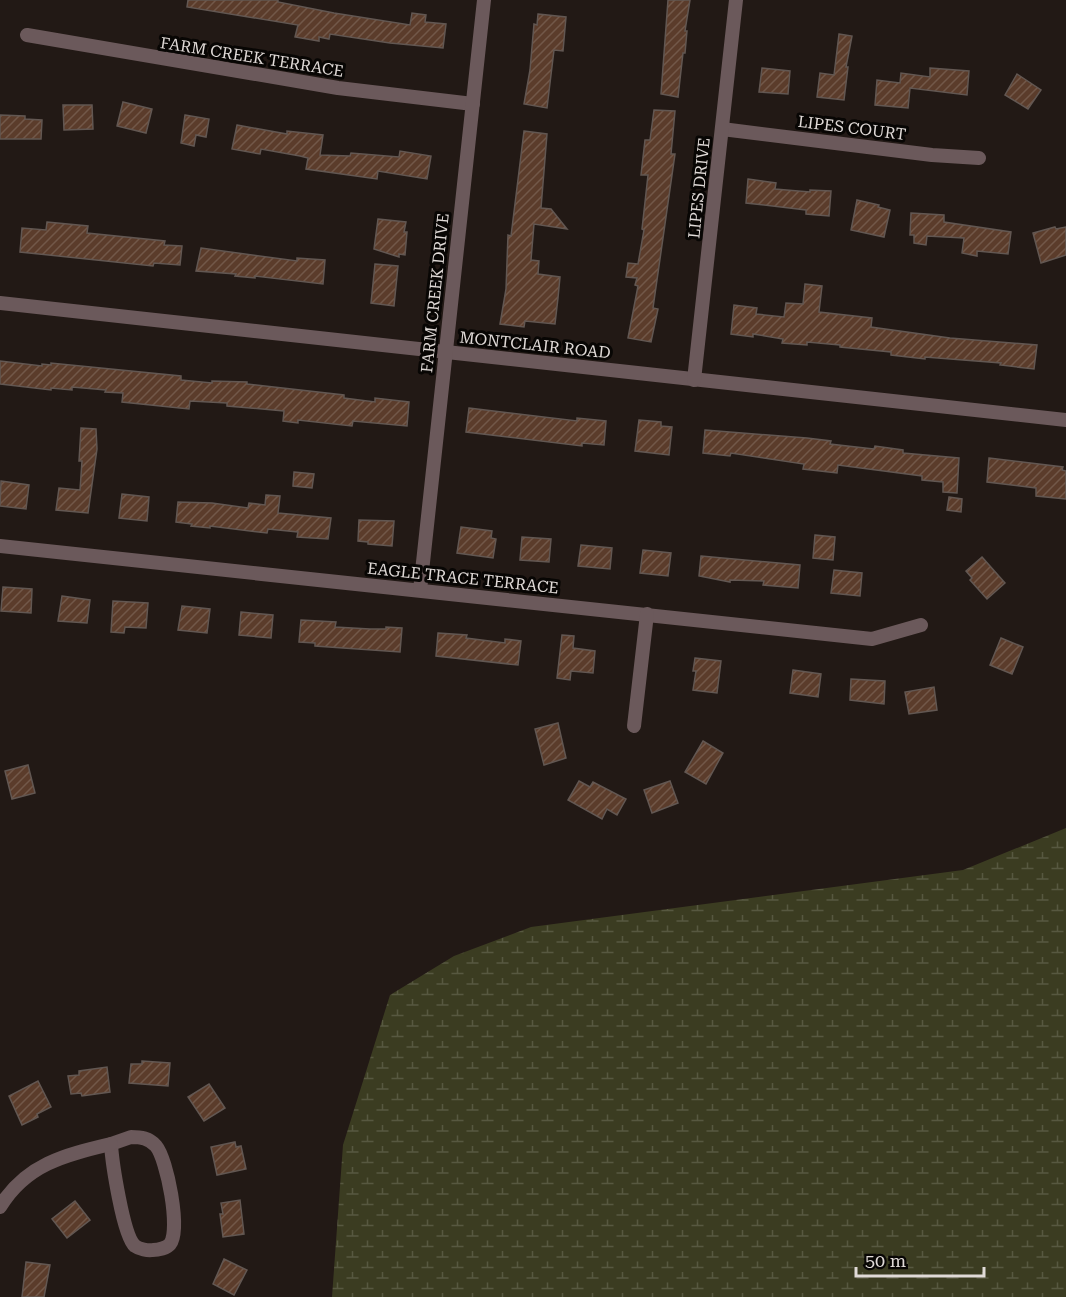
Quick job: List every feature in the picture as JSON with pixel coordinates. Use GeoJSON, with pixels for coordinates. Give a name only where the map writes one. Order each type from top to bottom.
{"type":"FeatureCollection","features":[{"type":"Feature","properties":{"kind":"street","name":"FARM CREEK DRIVE"},"geometry":{"type":"LineString","coordinates":[[420,590],[484,0]]}},
{"type":"Feature","properties":{"kind":"street","name":"LIPES DRIVE"},"geometry":{"type":"LineString","coordinates":[[694,380],[736,0]]}},
{"type":"Feature","properties":{"kind":"street","name":"FARM CREEK TERRACE"},"geometry":{"type":"LineString","coordinates":[[27,35],[338,88],[473,104]]}},
{"type":"Feature","properties":{"kind":"street","name":"LIPES COURT"},"geometry":{"type":"LineString","coordinates":[[722,129],[932,155],[979,158]]}},
{"type":"Feature","properties":{"kind":"street","name":"MONTCLAIR ROAD"},"geometry":{"type":"LineString","coordinates":[[0,303],[1066,420]]}},
{"type":"Feature","properties":{"kind":"street","name":"EAGLE TRACE TERRACE"},"geometry":{"type":"LineString","coordinates":[[0,546],[872,639],[921,625]]}},
{"type":"Feature","properties":{"kind":"street"},"geometry":{"type":"LineString","coordinates":[[634,726],[647,614]]}},
{"type":"Feature","properties":{"kind":"street"},"geometry":{"type":"LineString","coordinates":[[0,1207],[24,1180],[44,1165],[65,1155],[131,1137],[144,1138],[158,1148],[175,1218],[170,1245],[165,1248],[147,1250],[135,1246],[128,1235],[112,1161],[111,1144]]}},
{"type":"Feature","properties":{"kind":"green space"},"geometry":{"type":"Polygon","coordinates":[[[1066,828],[1066,1297],[332,1297],[343,1145],[390,995],[454,956],[531,927],[963,870],[1066,828]]]}},
{"type":"Feature","properties":{"kind":"building"},"geometry":{"type":"Polygon","coordinates":[[[188,0],[278,0],[278,2],[334,13],[410,25],[412,13],[426,15],[425,22],[446,24],[443,48],[330,34],[329,39],[319,37],[319,41],[295,37],[298,25],[187,7],[188,0]]]}},
{"type":"Feature","properties":{"kind":"building"},"geometry":{"type":"Polygon","coordinates":[[[668,0],[690,0],[678,97],[661,94],[668,0]]]}},
{"type":"Feature","properties":{"kind":"building"},"geometry":{"type":"Polygon","coordinates":[[[538,14],[566,17],[563,51],[554,50],[547,108],[524,104],[534,24],[537,25],[538,14]]]}},
{"type":"Feature","properties":{"kind":"building"},"geometry":{"type":"Polygon","coordinates":[[[839,34],[852,36],[846,67],[848,67],[844,100],[817,97],[820,73],[834,75],[839,34]]]}},
{"type":"Feature","properties":{"kind":"building"},"geometry":{"type":"Polygon","coordinates":[[[762,68],[790,71],[788,94],[759,92],[762,68]]]}},
{"type":"Feature","properties":{"kind":"building"},"geometry":{"type":"Polygon","coordinates":[[[930,68],[969,71],[967,95],[910,88],[908,108],[875,105],[877,80],[900,83],[901,73],[930,77],[930,68]]]}},
{"type":"Feature","properties":{"kind":"building"},"geometry":{"type":"Polygon","coordinates":[[[1017,74],[1041,90],[1028,109],[1005,95],[1017,74]]]}},
{"type":"Feature","properties":{"kind":"building"},"geometry":{"type":"Polygon","coordinates":[[[123,102],[152,109],[146,133],[117,126],[123,102]]]}},
{"type":"Feature","properties":{"kind":"building"},"geometry":{"type":"Polygon","coordinates":[[[63,105],[92,105],[93,129],[64,130],[63,105]]]}},
{"type":"Feature","properties":{"kind":"building"},"geometry":{"type":"Polygon","coordinates":[[[654,110],[675,111],[671,154],[675,154],[653,308],[658,309],[651,342],[628,338],[638,286],[635,285],[637,278],[626,277],[628,263],[638,264],[644,230],[642,229],[648,175],[641,175],[645,140],[650,140],[654,110]]]}},
{"type":"Feature","properties":{"kind":"building"},"geometry":{"type":"Polygon","coordinates":[[[0,115],[25,116],[25,119],[42,120],[41,139],[0,139],[0,115]]]}},
{"type":"Feature","properties":{"kind":"building"},"geometry":{"type":"Polygon","coordinates":[[[185,115],[209,119],[206,137],[196,135],[194,146],[181,143],[185,115]]]}},
{"type":"Feature","properties":{"kind":"building"},"geometry":{"type":"Polygon","coordinates":[[[237,125],[287,134],[287,131],[323,135],[320,155],[350,156],[351,153],[399,157],[400,151],[431,156],[427,179],[378,171],[377,179],[306,169],[308,158],[261,149],[260,154],[232,149],[237,125]]]}},
{"type":"Feature","properties":{"kind":"building"},"geometry":{"type":"Polygon","coordinates":[[[524,131],[547,134],[541,208],[551,209],[567,229],[534,224],[531,260],[539,261],[538,274],[560,277],[558,298],[555,324],[525,321],[524,327],[500,324],[506,289],[508,235],[511,236],[524,131]]]}},
{"type":"Feature","properties":{"kind":"building"},"geometry":{"type":"Polygon","coordinates":[[[748,179],[776,183],[775,189],[831,191],[829,216],[806,214],[806,210],[746,203],[748,179]]]}},
{"type":"Feature","properties":{"kind":"building"},"geometry":{"type":"Polygon","coordinates":[[[857,200],[890,210],[884,237],[851,230],[857,200]]]}},
{"type":"Feature","properties":{"kind":"building"},"geometry":{"type":"Polygon","coordinates":[[[911,213],[944,215],[944,222],[1011,232],[1008,254],[977,251],[977,256],[962,253],[964,238],[927,236],[926,245],[914,243],[914,235],[910,235],[911,213]]]}},
{"type":"Feature","properties":{"kind":"building"},"geometry":{"type":"Polygon","coordinates":[[[378,219],[406,222],[405,255],[399,254],[399,257],[374,249],[378,219]]]}},
{"type":"Feature","properties":{"kind":"building"},"geometry":{"type":"Polygon","coordinates":[[[47,222],[88,226],[87,233],[165,241],[164,245],[182,246],[180,265],[154,263],[153,266],[20,252],[22,228],[46,230],[47,222]]]}},
{"type":"Feature","properties":{"kind":"building"},"geometry":{"type":"Polygon","coordinates":[[[1055,227],[1056,229],[1066,227],[1066,255],[1041,263],[1033,233],[1055,227]]]}},
{"type":"Feature","properties":{"kind":"building"},"geometry":{"type":"Polygon","coordinates":[[[201,248],[297,261],[297,258],[325,260],[323,284],[196,271],[201,248]]]}},
{"type":"Feature","properties":{"kind":"building"},"geometry":{"type":"Polygon","coordinates":[[[375,264],[398,266],[394,306],[371,303],[375,264]]]}},
{"type":"Feature","properties":{"kind":"building"},"geometry":{"type":"Polygon","coordinates":[[[805,284],[822,286],[819,312],[872,318],[871,327],[950,338],[1037,345],[1034,369],[1000,365],[1001,363],[891,355],[891,352],[840,347],[840,345],[807,342],[807,345],[782,343],[783,339],[753,334],[753,337],[731,334],[734,305],[757,308],[756,314],[784,317],[786,303],[803,304],[805,284]]]}},
{"type":"Feature","properties":{"kind":"building"},"geometry":{"type":"Polygon","coordinates":[[[0,361],[42,366],[42,364],[51,365],[51,363],[181,376],[181,380],[212,383],[212,381],[247,382],[247,384],[344,395],[344,398],[375,402],[375,398],[409,402],[407,426],[353,421],[352,426],[298,420],[298,423],[283,421],[284,411],[227,406],[227,403],[190,401],[189,409],[122,402],[123,393],[105,392],[106,390],[72,387],[72,390],[51,388],[51,390],[0,384],[0,361]]]}},
{"type":"Feature","properties":{"kind":"building"},"geometry":{"type":"Polygon","coordinates":[[[469,408],[577,421],[577,418],[606,421],[604,445],[582,443],[582,446],[466,432],[469,408]]]}},
{"type":"Feature","properties":{"kind":"building"},"geometry":{"type":"Polygon","coordinates":[[[639,420],[661,422],[661,426],[672,427],[669,455],[635,451],[639,420]]]}},
{"type":"Feature","properties":{"kind":"building"},"geometry":{"type":"Polygon","coordinates":[[[81,428],[96,429],[97,449],[88,513],[56,510],[59,488],[80,490],[81,428]]]}},
{"type":"Feature","properties":{"kind":"building"},"geometry":{"type":"Polygon","coordinates":[[[705,430],[807,438],[831,441],[830,444],[874,449],[875,446],[903,450],[903,453],[959,458],[957,493],[943,492],[943,482],[922,480],[922,476],[838,465],[837,473],[803,469],[804,464],[731,453],[730,456],[703,453],[705,430]]]}},
{"type":"Feature","properties":{"kind":"building"},"geometry":{"type":"Polygon","coordinates":[[[989,458],[1063,467],[1062,470],[1066,471],[1066,499],[1036,496],[1036,488],[987,482],[989,458]]]}},
{"type":"Feature","properties":{"kind":"building"},"geometry":{"type":"Polygon","coordinates":[[[294,472],[314,474],[312,488],[293,486],[294,472]]]}},
{"type":"Feature","properties":{"kind":"building"},"geometry":{"type":"Polygon","coordinates":[[[1,481],[29,485],[26,509],[0,506],[1,481]]]}},
{"type":"Feature","properties":{"kind":"building"},"geometry":{"type":"Polygon","coordinates":[[[122,494],[149,497],[147,521],[119,518],[122,494]]]}},
{"type":"Feature","properties":{"kind":"building"},"geometry":{"type":"Polygon","coordinates":[[[266,495],[280,496],[278,513],[331,518],[328,539],[297,537],[298,532],[268,529],[267,533],[191,526],[192,524],[176,522],[178,502],[212,503],[248,508],[249,503],[265,505],[266,495]]]}},
{"type":"Feature","properties":{"kind":"building"},"geometry":{"type":"Polygon","coordinates":[[[949,497],[962,499],[961,512],[947,510],[949,497]]]}},
{"type":"Feature","properties":{"kind":"building"},"geometry":{"type":"Polygon","coordinates":[[[359,520],[394,521],[392,546],[358,541],[359,520]]]}},
{"type":"Feature","properties":{"kind":"building"},"geometry":{"type":"Polygon","coordinates":[[[461,527],[492,531],[491,538],[496,539],[493,558],[457,553],[461,527]]]}},
{"type":"Feature","properties":{"kind":"building"},"geometry":{"type":"Polygon","coordinates":[[[815,535],[835,537],[833,560],[813,558],[815,535]]]}},
{"type":"Feature","properties":{"kind":"building"},"geometry":{"type":"Polygon","coordinates":[[[522,537],[551,539],[549,562],[520,560],[522,537]]]}},
{"type":"Feature","properties":{"kind":"building"},"geometry":{"type":"Polygon","coordinates":[[[581,545],[612,548],[610,569],[578,566],[581,545]]]}},
{"type":"Feature","properties":{"kind":"building"},"geometry":{"type":"Polygon","coordinates":[[[643,550],[671,553],[668,576],[640,573],[643,550]]]}},
{"type":"Feature","properties":{"kind":"building"},"geometry":{"type":"Polygon","coordinates":[[[701,556],[800,565],[798,588],[763,585],[764,581],[730,580],[730,582],[699,576],[701,556]]]}},
{"type":"Feature","properties":{"kind":"building"},"geometry":{"type":"Polygon","coordinates":[[[982,557],[1005,583],[987,599],[970,580],[972,578],[966,571],[982,557]]]}},
{"type":"Feature","properties":{"kind":"building"},"geometry":{"type":"Polygon","coordinates":[[[834,570],[862,573],[860,596],[831,593],[834,570]]]}},
{"type":"Feature","properties":{"kind":"building"},"geometry":{"type":"Polygon","coordinates":[[[3,587],[32,589],[31,613],[1,611],[3,587]]]}},
{"type":"Feature","properties":{"kind":"building"},"geometry":{"type":"Polygon","coordinates":[[[62,596],[90,600],[87,623],[58,621],[62,596]]]}},
{"type":"Feature","properties":{"kind":"building"},"geometry":{"type":"Polygon","coordinates":[[[113,601],[148,603],[146,628],[125,627],[124,633],[111,632],[113,601]]]}},
{"type":"Feature","properties":{"kind":"building"},"geometry":{"type":"Polygon","coordinates":[[[182,606],[210,609],[207,633],[178,630],[182,606]]]}},
{"type":"Feature","properties":{"kind":"building"},"geometry":{"type":"Polygon","coordinates":[[[241,612],[273,615],[271,638],[239,635],[241,612]]]}},
{"type":"Feature","properties":{"kind":"building"},"geometry":{"type":"Polygon","coordinates":[[[301,620],[336,622],[335,627],[402,628],[400,652],[315,646],[315,643],[299,642],[301,620]]]}},
{"type":"Feature","properties":{"kind":"building"},"geometry":{"type":"Polygon","coordinates":[[[438,633],[467,635],[466,638],[505,643],[505,639],[521,641],[518,665],[436,656],[438,633]]]}},
{"type":"Feature","properties":{"kind":"building"},"geometry":{"type":"Polygon","coordinates":[[[562,635],[574,636],[573,648],[595,651],[593,673],[571,671],[570,680],[557,678],[562,635]]]}},
{"type":"Feature","properties":{"kind":"building"},"geometry":{"type":"Polygon","coordinates":[[[1001,638],[1023,647],[1012,674],[990,665],[1001,638]]]}},
{"type":"Feature","properties":{"kind":"building"},"geometry":{"type":"Polygon","coordinates":[[[695,658],[721,661],[717,693],[693,690],[696,671],[693,671],[695,658]]]}},
{"type":"Feature","properties":{"kind":"building"},"geometry":{"type":"Polygon","coordinates":[[[793,670],[821,674],[818,697],[790,693],[793,670]]]}},
{"type":"Feature","properties":{"kind":"building"},"geometry":{"type":"Polygon","coordinates":[[[851,679],[885,681],[884,704],[850,700],[851,679]]]}},
{"type":"Feature","properties":{"kind":"building"},"geometry":{"type":"Polygon","coordinates":[[[934,687],[937,710],[909,714],[905,692],[934,687]]]}},
{"type":"Feature","properties":{"kind":"building"},"geometry":{"type":"Polygon","coordinates":[[[558,723],[566,758],[544,765],[535,729],[558,723]]]}},
{"type":"Feature","properties":{"kind":"building"},"geometry":{"type":"Polygon","coordinates":[[[703,741],[723,753],[706,784],[685,772],[703,741]]]}},
{"type":"Feature","properties":{"kind":"building"},"geometry":{"type":"Polygon","coordinates":[[[28,765],[35,793],[12,799],[5,771],[28,765]]]}},
{"type":"Feature","properties":{"kind":"building"},"geometry":{"type":"Polygon","coordinates":[[[579,781],[590,787],[593,782],[626,799],[617,815],[607,809],[602,819],[568,800],[579,781]]]}},
{"type":"Feature","properties":{"kind":"building"},"geometry":{"type":"Polygon","coordinates":[[[670,781],[678,803],[652,813],[644,790],[670,781]]]}},
{"type":"Feature","properties":{"kind":"building"},"geometry":{"type":"Polygon","coordinates":[[[142,1061],[170,1063],[168,1086],[129,1083],[131,1064],[142,1064],[142,1061]]]}},
{"type":"Feature","properties":{"kind":"building"},"geometry":{"type":"Polygon","coordinates":[[[107,1067],[110,1092],[82,1096],[81,1093],[71,1094],[68,1076],[79,1075],[79,1071],[107,1067]]]}},
{"type":"Feature","properties":{"kind":"building"},"geometry":{"type":"Polygon","coordinates":[[[38,1081],[51,1107],[22,1125],[9,1096],[38,1081]]]}},
{"type":"Feature","properties":{"kind":"building"},"geometry":{"type":"Polygon","coordinates":[[[209,1084],[225,1108],[204,1121],[188,1097],[209,1084]]]}},
{"type":"Feature","properties":{"kind":"building"},"geometry":{"type":"Polygon","coordinates":[[[235,1142],[236,1147],[241,1146],[246,1169],[217,1175],[211,1147],[235,1142]]]}},
{"type":"Feature","properties":{"kind":"building"},"geometry":{"type":"Polygon","coordinates":[[[240,1200],[244,1234],[223,1237],[221,1203],[240,1200]]]}},
{"type":"Feature","properties":{"kind":"building"},"geometry":{"type":"Polygon","coordinates":[[[75,1201],[90,1220],[67,1238],[52,1219],[75,1201]]]}},
{"type":"Feature","properties":{"kind":"building"},"geometry":{"type":"Polygon","coordinates":[[[224,1259],[247,1270],[234,1295],[213,1284],[224,1259]]]}},
{"type":"Feature","properties":{"kind":"building"},"geometry":{"type":"Polygon","coordinates":[[[26,1262],[50,1265],[44,1297],[22,1297],[26,1262]]]}}]}
